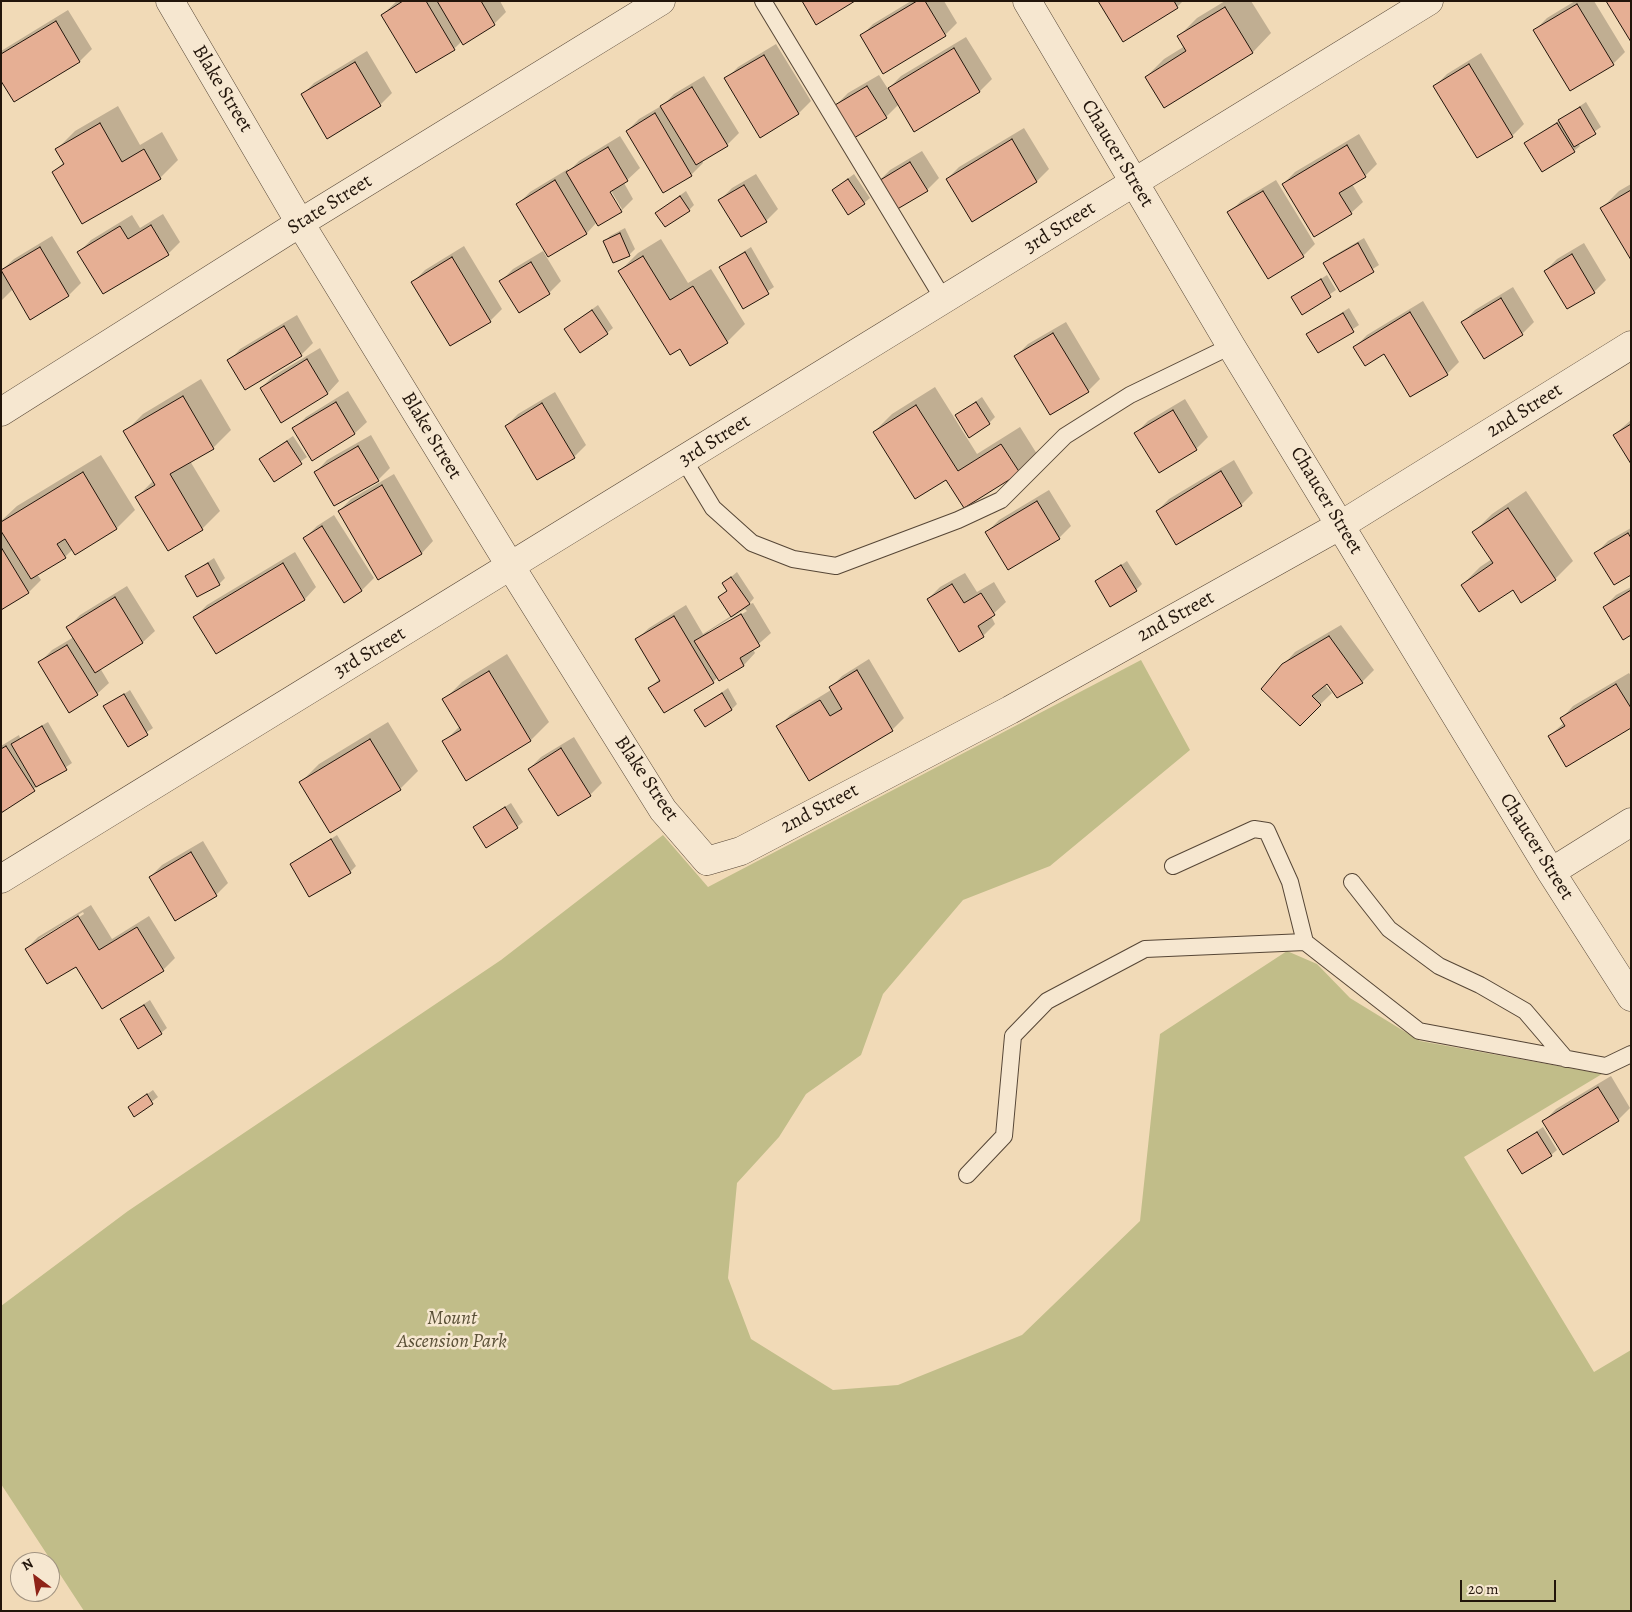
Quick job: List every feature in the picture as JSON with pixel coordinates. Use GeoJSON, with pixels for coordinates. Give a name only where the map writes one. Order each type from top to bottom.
{"type":"FeatureCollection","features":[{"type":"Feature","properties":{"kind":"street","name":"Blake Street"},"geometry":{"type":"LineString","coordinates":[[170,1],[300,223],[511,567],[663,810],[707,861]]}},
{"type":"Feature","properties":{"kind":"street","name":"State Street"},"geometry":{"type":"LineString","coordinates":[[1,412],[300,223],[661,1]]}},
{"type":"Feature","properties":{"kind":"street","name":"Chaucer Street"},"geometry":{"type":"LineString","coordinates":[[1027,1],[1231,346],[1551,872],[1631,997]]}},
{"type":"Feature","properties":{"kind":"street","name":"3rd Street"},"geometry":{"type":"LineString","coordinates":[[1,879],[1429,1]]}},
{"type":"Feature","properties":{"kind":"street","name":"2nd Street"},"geometry":{"type":"LineString","coordinates":[[707,861],[741,851],[1010,710],[1341,525],[1631,345]]}},
{"type":"Feature","properties":{"kind":"street"},"geometry":{"type":"LineString","coordinates":[[1551,872],[1631,822]]}},
{"type":"Feature","properties":{"kind":"lane"},"geometry":{"type":"LineString","coordinates":[[764,1],[944,300]]}},
{"type":"Feature","properties":{"kind":"lane"},"geometry":{"type":"LineString","coordinates":[[684,460],[714,508],[752,543],[793,559],[836,566],[958,520],[1001,500],[1065,436],[1130,395],[1231,346]]}},
{"type":"Feature","properties":{"kind":"lane"},"geometry":{"type":"LineString","coordinates":[[1173,866],[1254,829],[1267,831],[1290,882],[1305,942],[1419,1031],[1606,1066],[1631,1054]]}},
{"type":"Feature","properties":{"kind":"lane"},"geometry":{"type":"LineString","coordinates":[[1352,882],[1389,929],[1439,966],[1480,984],[1525,1011],[1566,1059]]}},
{"type":"Feature","properties":{"kind":"lane"},"geometry":{"type":"LineString","coordinates":[[967,1175],[1004,1136],[1013,1036],[1047,1001],[1145,949],[1305,942]]}},
{"type":"Feature","properties":{"kind":"green space","name":"Mount Ascension Park"},"geometry":{"type":"Polygon","coordinates":[[[1141,660],[1190,750],[1050,866],[963,900],[883,994],[861,1055],[806,1094],[779,1137],[737,1183],[728,1278],[751,1339],[833,1390],[898,1385],[1022,1335],[1140,1221],[1160,1034],[1287,951],[1317,964],[1350,998],[1420,1041],[1602,1074],[1464,1157],[1594,1372],[1631,1350],[1631,1611],[84,1611],[60,1574],[60,1552],[45,1552],[1,1484],[1,1306],[128,1211],[501,960],[663,835],[708,887],[1141,660]]]}},
{"type":"Feature","properties":{"kind":"building"},"geometry":{"type":"Polygon","coordinates":[[[403,1],[426,1],[455,50],[416,73],[381,15],[403,1]]]}},
{"type":"Feature","properties":{"kind":"building"},"geometry":{"type":"Polygon","coordinates":[[[437,1],[481,1],[495,25],[463,45],[437,1]]]}},
{"type":"Feature","properties":{"kind":"building"},"geometry":{"type":"Polygon","coordinates":[[[802,1],[855,1],[816,25],[802,1]]]}},
{"type":"Feature","properties":{"kind":"building"},"geometry":{"type":"Polygon","coordinates":[[[917,1],[925,1],[946,36],[883,74],[860,35],[917,1]]]}},
{"type":"Feature","properties":{"kind":"building"},"geometry":{"type":"Polygon","coordinates":[[[1098,1],[1174,1],[1178,8],[1123,42],[1098,1]]]}},
{"type":"Feature","properties":{"kind":"building"},"geometry":{"type":"Polygon","coordinates":[[[1606,1],[1631,1],[1631,42],[1606,1]]]}},
{"type":"Feature","properties":{"kind":"building"},"geometry":{"type":"Polygon","coordinates":[[[1577,4],[1614,65],[1570,91],[1533,30],[1577,4]]]}},
{"type":"Feature","properties":{"kind":"building"},"geometry":{"type":"Polygon","coordinates":[[[1225,7],[1253,53],[1164,108],[1145,77],[1186,51],[1177,36],[1225,7]]]}},
{"type":"Feature","properties":{"kind":"building"},"geometry":{"type":"Polygon","coordinates":[[[56,21],[80,62],[14,102],[1,81],[1,54],[56,21]]]}},
{"type":"Feature","properties":{"kind":"building"},"geometry":{"type":"Polygon","coordinates":[[[954,48],[980,92],[914,132],[888,88],[954,48]]]}},
{"type":"Feature","properties":{"kind":"building"},"geometry":{"type":"Polygon","coordinates":[[[764,55],[799,114],[760,138],[724,78],[764,55]]]}},
{"type":"Feature","properties":{"kind":"building"},"geometry":{"type":"Polygon","coordinates":[[[355,62],[381,106],[327,139],[301,94],[355,62]]]}},
{"type":"Feature","properties":{"kind":"building"},"geometry":{"type":"Polygon","coordinates":[[[1469,64],[1513,137],[1477,158],[1433,86],[1469,64]]]}},
{"type":"Feature","properties":{"kind":"building"},"geometry":{"type":"Polygon","coordinates":[[[867,86],[887,118],[854,138],[835,105],[867,86]]]}},
{"type":"Feature","properties":{"kind":"building"},"geometry":{"type":"Polygon","coordinates":[[[692,87],[728,146],[696,165],[660,106],[692,87]]]}},
{"type":"Feature","properties":{"kind":"building"},"geometry":{"type":"Polygon","coordinates":[[[1580,107],[1596,134],[1574,147],[1558,120],[1580,107]]]}},
{"type":"Feature","properties":{"kind":"building"},"geometry":{"type":"Polygon","coordinates":[[[655,113],[692,176],[663,193],[626,131],[655,113]]]}},
{"type":"Feature","properties":{"kind":"building"},"geometry":{"type":"Polygon","coordinates":[[[100,123],[122,162],[144,149],[161,179],[82,224],[52,172],[64,164],[55,149],[100,123]]]}},
{"type":"Feature","properties":{"kind":"building"},"geometry":{"type":"Polygon","coordinates":[[[1557,123],[1575,152],[1542,172],[1524,143],[1557,123]]]}},
{"type":"Feature","properties":{"kind":"building"},"geometry":{"type":"Polygon","coordinates":[[[1012,139],[1037,182],[972,222],[946,179],[1012,139]]]}},
{"type":"Feature","properties":{"kind":"building"},"geometry":{"type":"Polygon","coordinates":[[[1347,145],[1366,177],[1339,193],[1352,214],[1314,237],[1282,184],[1347,145]]]}},
{"type":"Feature","properties":{"kind":"building"},"geometry":{"type":"Polygon","coordinates":[[[608,147],[628,181],[610,192],[622,212],[598,226],[566,172],[608,147]]]}},
{"type":"Feature","properties":{"kind":"building"},"geometry":{"type":"Polygon","coordinates":[[[910,162],[928,191],[894,211],[877,182],[910,162]]]}},
{"type":"Feature","properties":{"kind":"building"},"geometry":{"type":"Polygon","coordinates":[[[848,179],[865,204],[848,215],[832,190],[848,179]]]}},
{"type":"Feature","properties":{"kind":"building"},"geometry":{"type":"Polygon","coordinates":[[[555,180],[587,234],[548,257],[516,204],[555,180]]]}},
{"type":"Feature","properties":{"kind":"building"},"geometry":{"type":"Polygon","coordinates":[[[744,185],[767,222],[741,237],[718,200],[744,185]]]}},
{"type":"Feature","properties":{"kind":"building"},"geometry":{"type":"Polygon","coordinates":[[[1631,190],[1631,260],[1600,208],[1631,190]]]}},
{"type":"Feature","properties":{"kind":"building"},"geometry":{"type":"Polygon","coordinates":[[[1263,191],[1304,257],[1268,279],[1227,212],[1263,191]]]}},
{"type":"Feature","properties":{"kind":"building"},"geometry":{"type":"Polygon","coordinates":[[[680,196],[690,211],[665,227],[655,213],[680,196]]]}},
{"type":"Feature","properties":{"kind":"building"},"geometry":{"type":"Polygon","coordinates":[[[151,225],[169,255],[103,294],[77,252],[120,226],[128,239],[151,225]]]}},
{"type":"Feature","properties":{"kind":"building"},"geometry":{"type":"Polygon","coordinates":[[[620,233],[630,256],[613,263],[603,241],[620,233]]]}},
{"type":"Feature","properties":{"kind":"building"},"geometry":{"type":"Polygon","coordinates":[[[1358,243],[1374,272],[1340,292],[1323,263],[1358,243]]]}},
{"type":"Feature","properties":{"kind":"building"},"geometry":{"type":"Polygon","coordinates":[[[40,247],[69,296],[30,320],[1,270],[40,247]]]}},
{"type":"Feature","properties":{"kind":"building"},"geometry":{"type":"Polygon","coordinates":[[[745,252],[769,294],[743,309],[719,267],[745,252]]]}},
{"type":"Feature","properties":{"kind":"building"},"geometry":{"type":"Polygon","coordinates":[[[1572,254],[1595,293],[1567,309],[1544,271],[1572,254]]]}},
{"type":"Feature","properties":{"kind":"building"},"geometry":{"type":"Polygon","coordinates":[[[643,256],[670,300],[693,286],[728,343],[690,366],[680,349],[670,355],[618,271],[643,256]]]}},
{"type":"Feature","properties":{"kind":"building"},"geometry":{"type":"Polygon","coordinates":[[[452,257],[491,322],[450,346],[411,282],[452,257]]]}},
{"type":"Feature","properties":{"kind":"building"},"geometry":{"type":"Polygon","coordinates":[[[531,262],[550,294],[519,313],[499,281],[531,262]]]}},
{"type":"Feature","properties":{"kind":"building"},"geometry":{"type":"Polygon","coordinates":[[[1321,279],[1331,297],[1302,315],[1291,297],[1321,279]]]}},
{"type":"Feature","properties":{"kind":"building"},"geometry":{"type":"Polygon","coordinates":[[[1501,298],[1523,335],[1484,359],[1461,322],[1501,298]]]}},
{"type":"Feature","properties":{"kind":"building"},"geometry":{"type":"Polygon","coordinates":[[[592,310],[608,334],[580,353],[564,329],[592,310]]]}},
{"type":"Feature","properties":{"kind":"building"},"geometry":{"type":"Polygon","coordinates":[[[1410,312],[1448,375],[1410,397],[1384,354],[1365,366],[1353,347],[1410,312]]]}},
{"type":"Feature","properties":{"kind":"building"},"geometry":{"type":"Polygon","coordinates":[[[1343,313],[1354,332],[1318,353],[1306,334],[1343,313]]]}},
{"type":"Feature","properties":{"kind":"building"},"geometry":{"type":"Polygon","coordinates":[[[284,326],[302,356],[245,390],[227,360],[284,326]]]}},
{"type":"Feature","properties":{"kind":"building"},"geometry":{"type":"Polygon","coordinates":[[[1053,333],[1089,392],[1050,415],[1014,356],[1053,333]]]}},
{"type":"Feature","properties":{"kind":"building"},"geometry":{"type":"Polygon","coordinates":[[[307,359],[328,394],[281,423],[260,388],[307,359]]]}},
{"type":"Feature","properties":{"kind":"building"},"geometry":{"type":"Polygon","coordinates":[[[183,396],[214,449],[170,474],[203,530],[168,551],[135,497],[155,485],[123,431],[183,396]]]}},
{"type":"Feature","properties":{"kind":"building"},"geometry":{"type":"Polygon","coordinates":[[[336,402],[355,434],[312,461],[292,428],[336,402]]]}},
{"type":"Feature","properties":{"kind":"building"},"geometry":{"type":"Polygon","coordinates":[[[976,402],[990,424],[969,438],[955,415],[976,402]]]}},
{"type":"Feature","properties":{"kind":"building"},"geometry":{"type":"Polygon","coordinates":[[[542,403],[575,458],[537,480],[505,426],[542,403]]]}},
{"type":"Feature","properties":{"kind":"building"},"geometry":{"type":"Polygon","coordinates":[[[916,405],[958,471],[1001,444],[1020,473],[964,508],[946,480],[915,499],[873,432],[916,405]]]}},
{"type":"Feature","properties":{"kind":"building"},"geometry":{"type":"Polygon","coordinates":[[[1173,410],[1197,450],[1159,473],[1134,433],[1173,410]]]}},
{"type":"Feature","properties":{"kind":"building"},"geometry":{"type":"Polygon","coordinates":[[[1631,424],[1631,464],[1613,435],[1631,424]]]}},
{"type":"Feature","properties":{"kind":"building"},"geometry":{"type":"Polygon","coordinates":[[[287,441],[302,464],[274,482],[259,459],[287,441]]]}},
{"type":"Feature","properties":{"kind":"building"},"geometry":{"type":"Polygon","coordinates":[[[358,446],[379,481],[334,506],[314,472],[358,446]]]}},
{"type":"Feature","properties":{"kind":"building"},"geometry":{"type":"Polygon","coordinates":[[[1221,471],[1242,506],[1176,545],[1156,511],[1221,471]]]}},
{"type":"Feature","properties":{"kind":"building"},"geometry":{"type":"Polygon","coordinates":[[[83,472],[117,529],[75,555],[65,539],[57,544],[66,558],[31,579],[1,531],[1,522],[83,472]]]}},
{"type":"Feature","properties":{"kind":"building"},"geometry":{"type":"Polygon","coordinates":[[[382,485],[422,554],[378,580],[338,511],[382,485]]]}},
{"type":"Feature","properties":{"kind":"building"},"geometry":{"type":"Polygon","coordinates":[[[1037,501],[1060,539],[1008,570],[985,532],[1037,501]]]}},
{"type":"Feature","properties":{"kind":"building"},"geometry":{"type":"Polygon","coordinates":[[[1508,508],[1556,580],[1521,603],[1513,590],[1479,612],[1461,585],[1493,563],[1472,532],[1508,508]]]}},
{"type":"Feature","properties":{"kind":"building"},"geometry":{"type":"Polygon","coordinates":[[[322,526],[362,591],[344,603],[303,538],[322,526]]]}},
{"type":"Feature","properties":{"kind":"building"},"geometry":{"type":"Polygon","coordinates":[[[1628,533],[1631,538],[1631,575],[1614,585],[1594,553],[1628,533]]]}},
{"type":"Feature","properties":{"kind":"building"},"geometry":{"type":"Polygon","coordinates":[[[1,547],[29,593],[1,610],[1,547]]]}},
{"type":"Feature","properties":{"kind":"building"},"geometry":{"type":"Polygon","coordinates":[[[208,563],[220,585],[197,597],[185,576],[208,563]]]}},
{"type":"Feature","properties":{"kind":"building"},"geometry":{"type":"Polygon","coordinates":[[[283,563],[305,600],[216,654],[193,617],[283,563]]]}},
{"type":"Feature","properties":{"kind":"building"},"geometry":{"type":"Polygon","coordinates":[[[1121,565],[1137,591],[1110,607],[1095,581],[1121,565]]]}},
{"type":"Feature","properties":{"kind":"building"},"geometry":{"type":"Polygon","coordinates":[[[731,577],[750,604],[731,617],[718,597],[727,591],[722,583],[731,577]]]}},
{"type":"Feature","properties":{"kind":"building"},"geometry":{"type":"Polygon","coordinates":[[[952,584],[964,603],[981,593],[995,615],[978,626],[984,637],[959,652],[927,599],[952,584]]]}},
{"type":"Feature","properties":{"kind":"building"},"geometry":{"type":"Polygon","coordinates":[[[1631,590],[1631,635],[1623,640],[1603,607],[1631,590]]]}},
{"type":"Feature","properties":{"kind":"building"},"geometry":{"type":"Polygon","coordinates":[[[115,597],[143,643],[95,673],[66,627],[115,597]]]}},
{"type":"Feature","properties":{"kind":"building"},"geometry":{"type":"Polygon","coordinates":[[[741,614],[760,646],[740,658],[744,666],[719,681],[694,641],[741,614]]]}},
{"type":"Feature","properties":{"kind":"building"},"geometry":{"type":"Polygon","coordinates":[[[674,616],[714,683],[664,713],[648,688],[660,681],[635,639],[674,616]]]}},
{"type":"Feature","properties":{"kind":"building"},"geometry":{"type":"Polygon","coordinates":[[[1329,636],[1363,683],[1337,698],[1327,684],[1312,696],[1321,705],[1300,726],[1261,689],[1282,664],[1329,636]]]}},
{"type":"Feature","properties":{"kind":"building"},"geometry":{"type":"Polygon","coordinates":[[[67,645],[98,695],[69,713],[38,662],[67,645]]]}},
{"type":"Feature","properties":{"kind":"building"},"geometry":{"type":"Polygon","coordinates":[[[857,670],[893,731],[809,781],[776,726],[820,700],[830,716],[842,709],[829,687],[857,670]]]}},
{"type":"Feature","properties":{"kind":"building"},"geometry":{"type":"Polygon","coordinates":[[[489,671],[531,741],[466,781],[442,741],[461,730],[442,699],[489,671]]]}},
{"type":"Feature","properties":{"kind":"building"},"geometry":{"type":"Polygon","coordinates":[[[1616,684],[1631,708],[1631,728],[1566,767],[1548,736],[1565,726],[1560,718],[1616,684]]]}},
{"type":"Feature","properties":{"kind":"building"},"geometry":{"type":"Polygon","coordinates":[[[722,693],[732,710],[705,727],[694,710],[722,693]]]}},
{"type":"Feature","properties":{"kind":"building"},"geometry":{"type":"Polygon","coordinates":[[[124,694],[148,735],[128,747],[103,706],[124,694]]]}},
{"type":"Feature","properties":{"kind":"building"},"geometry":{"type":"Polygon","coordinates":[[[42,726],[67,770],[36,787],[11,744],[42,726]]]}},
{"type":"Feature","properties":{"kind":"building"},"geometry":{"type":"Polygon","coordinates":[[[370,739],[401,790],[330,833],[299,782],[370,739]]]}},
{"type":"Feature","properties":{"kind":"building"},"geometry":{"type":"Polygon","coordinates":[[[6,746],[35,791],[1,813],[1,749],[6,746]]]}},
{"type":"Feature","properties":{"kind":"building"},"geometry":{"type":"Polygon","coordinates":[[[561,748],[591,796],[558,816],[528,769],[561,748]]]}},
{"type":"Feature","properties":{"kind":"building"},"geometry":{"type":"Polygon","coordinates":[[[505,807],[518,828],[486,848],[473,827],[505,807]]]}},
{"type":"Feature","properties":{"kind":"building"},"geometry":{"type":"Polygon","coordinates":[[[331,839],[351,873],[309,897],[290,864],[331,839]]]}},
{"type":"Feature","properties":{"kind":"building"},"geometry":{"type":"Polygon","coordinates":[[[191,852],[217,896],[175,921],[149,877],[191,852]]]}},
{"type":"Feature","properties":{"kind":"building"},"geometry":{"type":"Polygon","coordinates":[[[78,916],[99,950],[137,927],[164,971],[102,1009],[76,967],[47,984],[25,949],[78,916]]]}},
{"type":"Feature","properties":{"kind":"building"},"geometry":{"type":"Polygon","coordinates":[[[144,1005],[162,1034],[138,1049],[120,1019],[144,1005]]]}},
{"type":"Feature","properties":{"kind":"building"},"geometry":{"type":"Polygon","coordinates":[[[1598,1087],[1619,1121],[1563,1155],[1542,1121],[1598,1087]]]}},
{"type":"Feature","properties":{"kind":"building"},"geometry":{"type":"Polygon","coordinates":[[[147,1094],[153,1104],[134,1117],[128,1107],[147,1094]]]}},
{"type":"Feature","properties":{"kind":"building"},"geometry":{"type":"Polygon","coordinates":[[[1537,1132],[1552,1156],[1522,1174],[1507,1150],[1537,1132]]]}}]}
